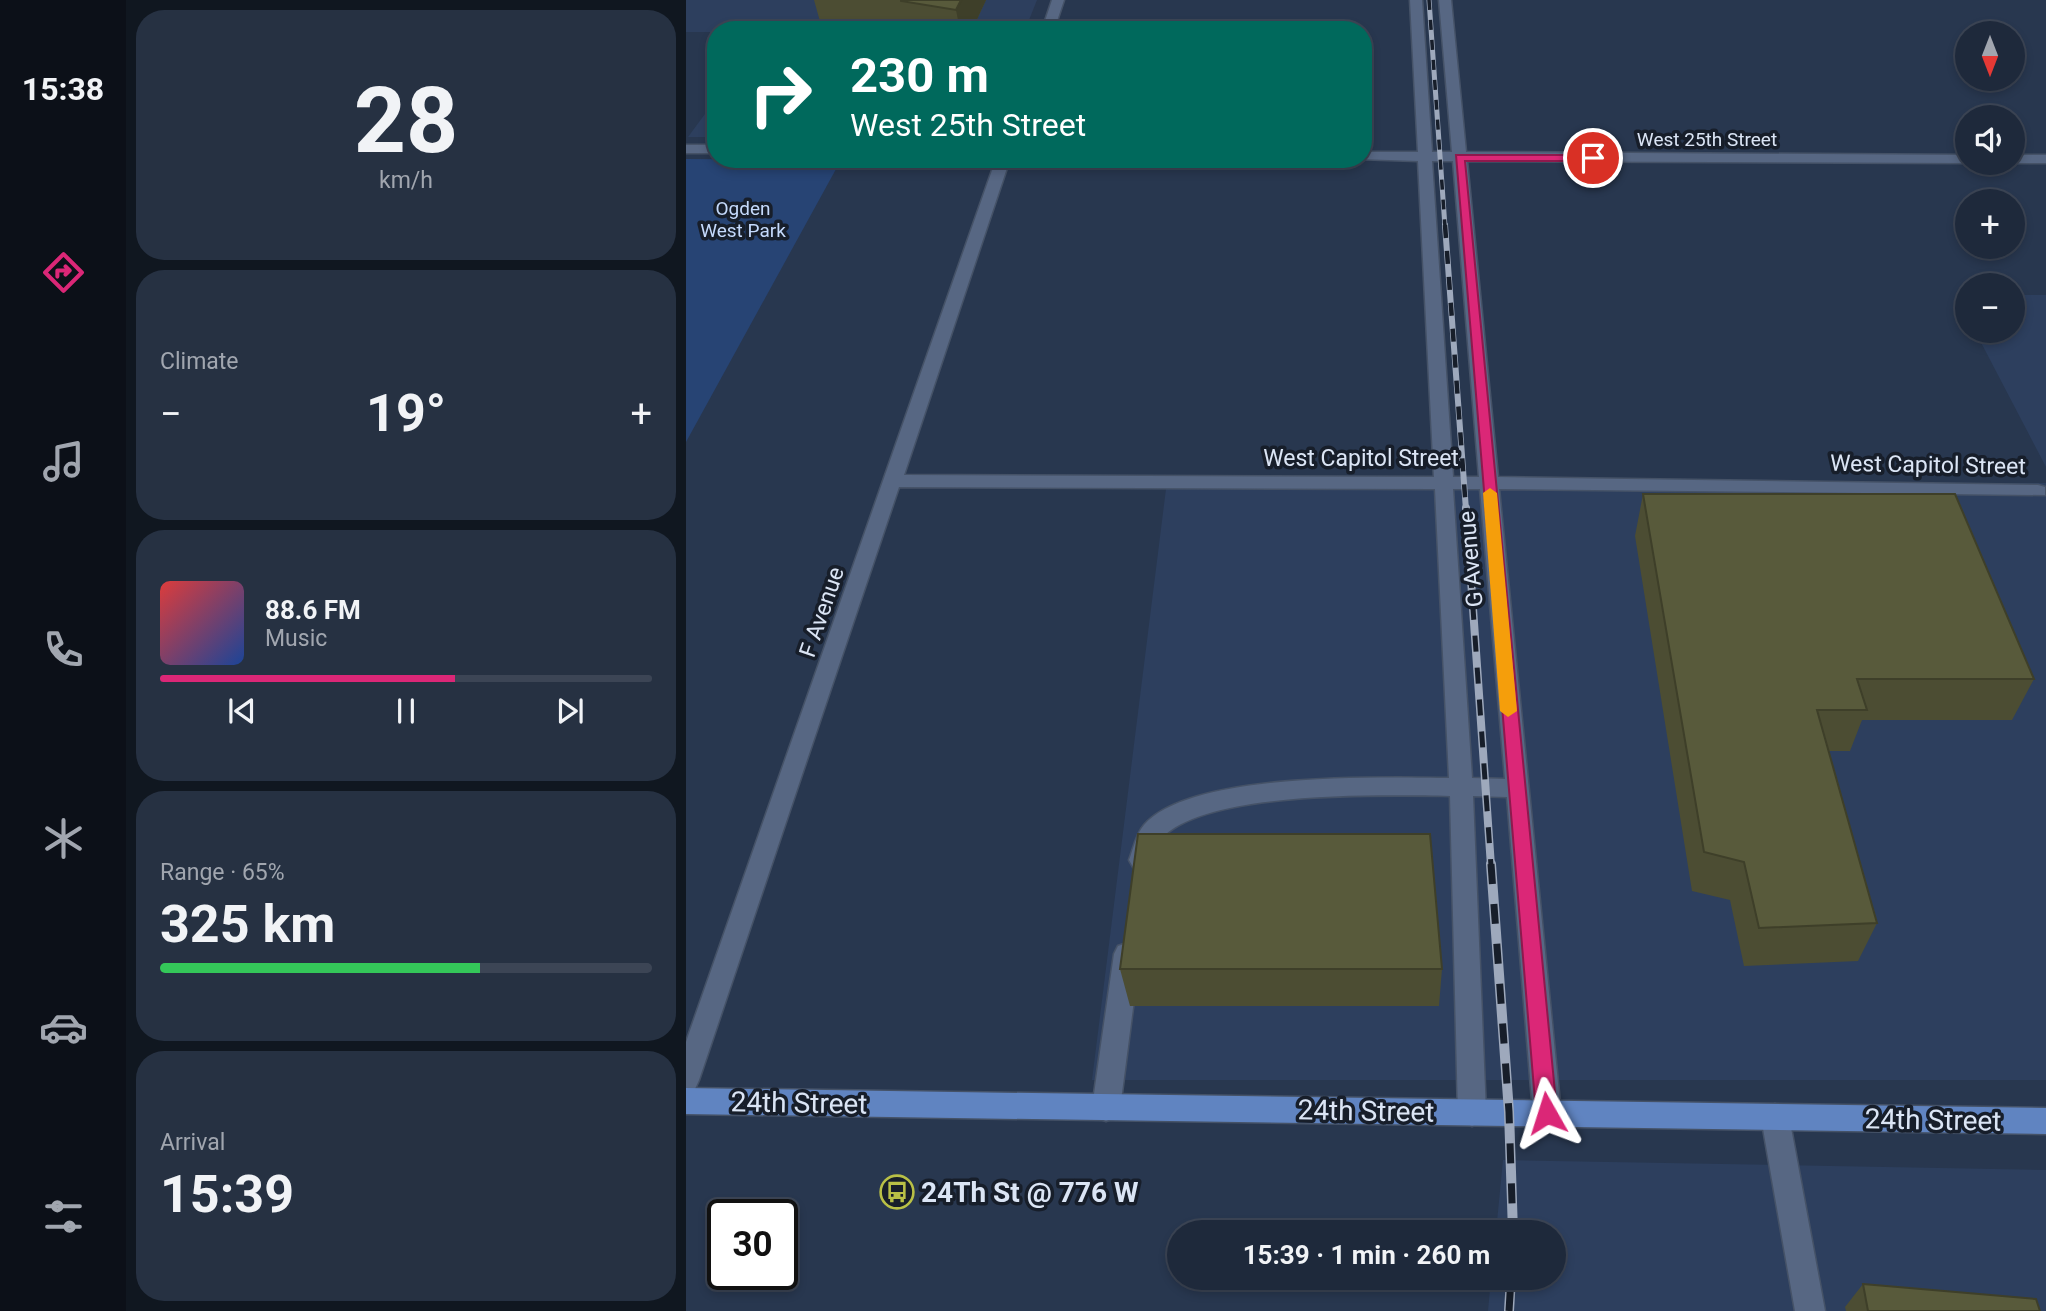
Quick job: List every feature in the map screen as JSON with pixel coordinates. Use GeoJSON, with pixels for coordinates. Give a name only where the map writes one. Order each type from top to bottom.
{"type":"FeatureCollection","features":[{"type":"Feature","properties":{"kind":"main road","name":"24th Street"},"geometry":{"type":"LineString","coordinates":[[686,1101],[2046,1121]]}},
{"type":"Feature","properties":{"kind":"street"},"geometry":{"type":"LineString","coordinates":[[1051,21],[1058,0]]}},
{"type":"Feature","properties":{"kind":"street","name":"G Avenue"},"geometry":{"type":"LineString","coordinates":[[1416,0],[1461,787],[1472,1113]]}},
{"type":"Feature","properties":{"kind":"street","name":"G Avenue"},"geometry":{"type":"LineString","coordinates":[[1445,0],[1515,788],[1547,1113]]}},
{"type":"Feature","properties":{"kind":"street"},"geometry":{"type":"LineString","coordinates":[[686,149],[707,149]]}},
{"type":"Feature","properties":{"kind":"street","name":"West 25th Street"},"geometry":{"type":"LineString","coordinates":[[1372,156],[1955,159]]}},
{"type":"Feature","properties":{"kind":"street"},"geometry":{"type":"LineString","coordinates":[[2025,159],[2046,159]]}},
{"type":"Feature","properties":{"kind":"street","name":"F Avenue"},"geometry":{"type":"LineString","coordinates":[[686,1080],[1000,168]]}},
{"type":"Feature","properties":{"kind":"street","name":"West Capitol Street"},"geometry":{"type":"LineString","coordinates":[[893,481],[1489,483],[2038,491]]}},
{"type":"Feature","properties":{"kind":"street"},"geometry":{"type":"LineString","coordinates":[[1137,879],[1152,832],[1194,805],[1334,785],[1515,788]]}},
{"type":"Feature","properties":{"kind":"street"},"geometry":{"type":"LineString","coordinates":[[1106,1108],[1130,933]]}},
{"type":"Feature","properties":{"kind":"street"},"geometry":{"type":"LineString","coordinates":[[1775,1117],[1811,1311]]}},
{"type":"Feature","properties":{"kind":"shaded area"},"geometry":{"type":"Polygon","coordinates":[[[686,0],[1037,0],[1029,21],[707,21],[707,32],[686,32],[686,0]]]}},
{"type":"Feature","properties":{"kind":"shaded area"},"geometry":{"type":"Polygon","coordinates":[[[707,111],[707,137],[688,137],[707,111]]]}},
{"type":"Feature","properties":{"kind":"shaded area"},"geometry":{"type":"Polygon","coordinates":[[[2025,295],[2046,295],[2046,467],[1981,343],[2025,343],[2025,295]]]}},
{"type":"Feature","properties":{"kind":"shaded area"},"geometry":{"type":"Polygon","coordinates":[[[2046,483],[2046,1080],[1092,1080],[1166,489],[2046,483]]]}},
{"type":"Feature","properties":{"kind":"shaded area"},"geometry":{"type":"Polygon","coordinates":[[[1503,1160],[2046,1170],[2046,1311],[1488,1311],[1490,1290],[1566,1290],[1566,1220],[1497,1220],[1503,1160]]]}},
{"type":"Feature","properties":{"kind":"green space","name":"Ogden West Park"},"geometry":{"type":"Polygon","coordinates":[[[686,159],[707,159],[707,168],[837,168],[686,442],[686,159]]]}},
{"type":"Feature","properties":{"kind":"building"},"geometry":{"type":"Polygon","coordinates":[[[901,0],[961,0],[956,10],[901,0]]]}},
{"type":"Feature","properties":{"kind":"building"},"geometry":{"type":"Polygon","coordinates":[[[1643,494],[1955,494],[2034,679],[1857,679],[1867,710],[1817,710],[1877,923],[1759,928],[1744,862],[1704,852],[1643,494]]]}},
{"type":"Feature","properties":{"kind":"building"},"geometry":{"type":"Polygon","coordinates":[[[1138,834],[1430,834],[1442,969],[1120,969],[1138,834]]]}},
{"type":"Feature","properties":{"kind":"building"},"geometry":{"type":"Polygon","coordinates":[[[1863,1284],[2036,1299],[2040,1311],[1868,1311],[1863,1284]]]}},
{"type":"Feature","properties":{"kind":"railway"},"geometry":{"type":"LineString","coordinates":[[1429,0],[1445,227]]}},
{"type":"Feature","properties":{"kind":"railway"},"geometry":{"type":"LineString","coordinates":[[1445,225],[1466,510]]}},
{"type":"Feature","properties":{"kind":"railway"},"geometry":{"type":"LineString","coordinates":[[1466,508],[1491,866]]}},
{"type":"Feature","properties":{"kind":"railway"},"geometry":{"type":"LineString","coordinates":[[1491,864],[1509,1112],[1513,1220]]}},
{"type":"Feature","properties":{"kind":"railway"},"geometry":{"type":"LineString","coordinates":[[1509,1311],[1510,1290]]}},
{"type":"Feature","properties":{"kind":"slow traffic"},"geometry":{"type":"LineString","coordinates":[[1490,493],[1508,711]]}},
{"type":"Feature","properties":{"kind":"place","name":"24Th St @ 776 W"},"geometry":{"type":"Point","coordinates":[897,1192]}},
{"type":"Feature","properties":{"kind":"route"},"geometry":{"type":"LineString","coordinates":[[1547,1113],[1459,158],[1593,158]]}}]}
